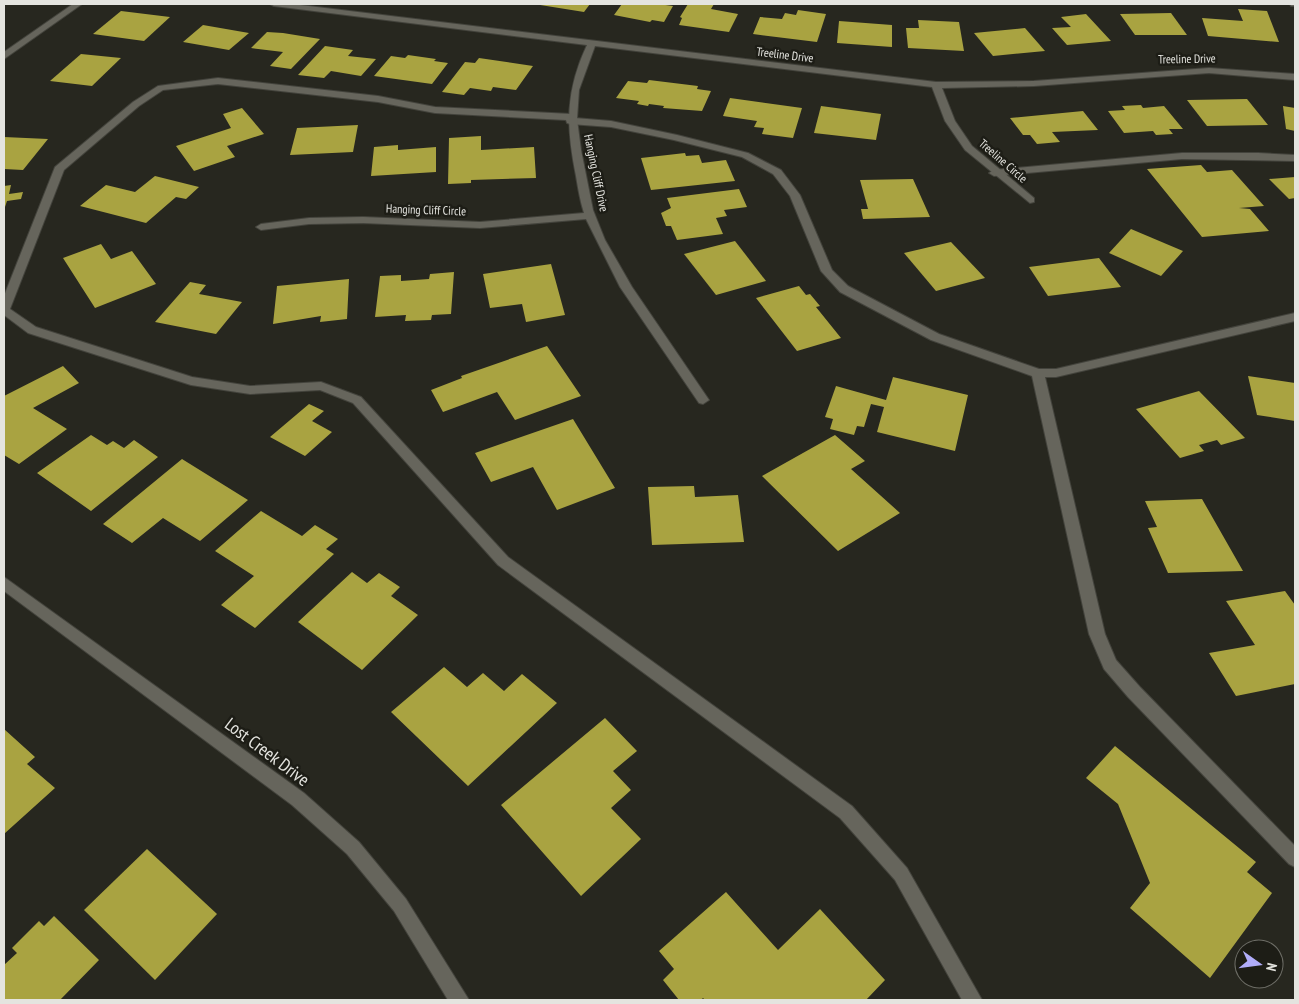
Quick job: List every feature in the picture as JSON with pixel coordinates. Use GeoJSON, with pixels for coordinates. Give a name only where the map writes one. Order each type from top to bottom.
{"type":"FeatureCollection","features":[{"type":"Feature","properties":{"kind":"street"},"geometry":{"type":"LineString","coordinates":[[4,56],[78,4]]}},
{"type":"Feature","properties":{"kind":"street","name":"Treeline Drive"},"geometry":{"type":"LineString","coordinates":[[274,4],[936,85],[1036,83],[1160,71],[1212,70],[1295,77]]}},
{"type":"Feature","properties":{"kind":"street","name":"Hanging Cliff Drive"},"geometry":{"type":"LineString","coordinates":[[592,43],[582,62],[575,88],[571,119],[590,216],[615,269],[703,400]]}},
{"type":"Feature","properties":{"kind":"street"},"geometry":{"type":"LineString","coordinates":[[972,1000],[901,874],[846,812],[503,560],[357,400],[321,386],[250,390],[191,381],[32,330],[4,310],[60,169],[136,104],[161,88],[218,81],[378,99],[436,110],[571,119],[611,124],[674,137],[745,155],[777,172],[795,195],[827,271],[844,289],[935,337],[1038,373],[1056,372],[1295,318]]}},
{"type":"Feature","properties":{"kind":"street","name":"Treeline Circle"},"geometry":{"type":"LineString","coordinates":[[936,85],[950,121],[968,148],[994,173],[1030,200]]}},
{"type":"Feature","properties":{"kind":"street"},"geometry":{"type":"LineString","coordinates":[[994,173],[1117,160],[1258,154],[1295,158]]}},
{"type":"Feature","properties":{"kind":"street","name":"Hanging Cliff Circle"},"geometry":{"type":"LineString","coordinates":[[261,227],[309,221],[363,220],[489,224],[590,216]]}},
{"type":"Feature","properties":{"kind":"street"},"geometry":{"type":"LineString","coordinates":[[1038,373],[1097,634],[1110,664],[1134,692],[1295,858]]}},
{"type":"Feature","properties":{"kind":"street","name":"Lost Creek Drive"},"geometry":{"type":"LineString","coordinates":[[4,583],[298,799],[353,848],[400,905],[459,1000]]}},
{"type":"Feature","properties":{"kind":"building"},"geometry":{"type":"Polygon","coordinates":[[[534,4],[590,4],[584,12],[534,4]]]}},
{"type":"Feature","properties":{"kind":"building"},"geometry":{"type":"Polygon","coordinates":[[[622,4],[673,6],[664,22],[652,20],[650,22],[614,15],[622,4]]]}},
{"type":"Feature","properties":{"kind":"building"},"geometry":{"type":"Polygon","coordinates":[[[688,4],[714,4],[711,9],[738,14],[729,32],[679,25],[682,18],[680,17],[688,4]]]}},
{"type":"Feature","properties":{"kind":"building"},"geometry":{"type":"Polygon","coordinates":[[[1238,9],[1267,11],[1279,42],[1208,36],[1202,18],[1243,21],[1238,9]]]}},
{"type":"Feature","properties":{"kind":"building"},"geometry":{"type":"Polygon","coordinates":[[[798,10],[826,14],[817,42],[753,34],[760,17],[782,19],[785,13],[796,15],[798,10]]]}},
{"type":"Feature","properties":{"kind":"building"},"geometry":{"type":"Polygon","coordinates":[[[121,11],[170,17],[144,41],[93,34],[121,11]]]}},
{"type":"Feature","properties":{"kind":"building"},"geometry":{"type":"Polygon","coordinates":[[[1171,13],[1187,35],[1135,35],[1120,14],[1171,13]]]}},
{"type":"Feature","properties":{"kind":"building"},"geometry":{"type":"Polygon","coordinates":[[[1086,14],[1111,41],[1067,45],[1052,28],[1071,27],[1061,17],[1086,14]]]}},
{"type":"Feature","properties":{"kind":"building"},"geometry":{"type":"Polygon","coordinates":[[[918,20],[959,22],[964,51],[908,48],[906,28],[919,28],[918,20]]]}},
{"type":"Feature","properties":{"kind":"building"},"geometry":{"type":"Polygon","coordinates":[[[839,21],[892,25],[892,47],[837,43],[839,21]]]}},
{"type":"Feature","properties":{"kind":"building"},"geometry":{"type":"Polygon","coordinates":[[[203,25],[249,33],[229,50],[183,42],[203,25]]]}},
{"type":"Feature","properties":{"kind":"building"},"geometry":{"type":"Polygon","coordinates":[[[1025,28],[1045,51],[993,56],[974,33],[1025,28]]]}},
{"type":"Feature","properties":{"kind":"building"},"geometry":{"type":"Polygon","coordinates":[[[267,32],[320,39],[291,69],[270,66],[283,52],[251,48],[267,32]]]}},
{"type":"Feature","properties":{"kind":"building"},"geometry":{"type":"Polygon","coordinates":[[[325,46],[353,50],[348,56],[376,59],[361,76],[331,71],[324,78],[298,75],[325,46]]]}},
{"type":"Feature","properties":{"kind":"building"},"geometry":{"type":"Polygon","coordinates":[[[81,54],[121,58],[92,86],[50,81],[81,54]]]}},
{"type":"Feature","properties":{"kind":"building"},"geometry":{"type":"Polygon","coordinates":[[[408,55],[436,59],[434,61],[448,63],[432,84],[374,76],[391,56],[405,58],[408,55]]]}},
{"type":"Feature","properties":{"kind":"building"},"geometry":{"type":"Polygon","coordinates":[[[479,58],[533,66],[516,90],[493,87],[491,91],[470,88],[464,95],[442,92],[465,62],[475,63],[479,58]]]}},
{"type":"Feature","properties":{"kind":"building"},"geometry":{"type":"Polygon","coordinates":[[[649,80],[698,86],[697,89],[711,91],[702,111],[663,108],[664,106],[649,104],[648,106],[637,104],[639,101],[616,98],[628,81],[647,83],[649,80]]]}},
{"type":"Feature","properties":{"kind":"building"},"geometry":{"type":"Polygon","coordinates":[[[730,98],[802,108],[793,138],[762,134],[764,128],[754,127],[757,121],[723,116],[730,98]]]}},
{"type":"Feature","properties":{"kind":"building"},"geometry":{"type":"Polygon","coordinates":[[[1247,99],[1268,125],[1207,126],[1187,100],[1247,99]]]}},
{"type":"Feature","properties":{"kind":"building"},"geometry":{"type":"Polygon","coordinates":[[[1141,105],[1143,108],[1164,106],[1183,129],[1169,129],[1173,134],[1156,135],[1153,131],[1124,133],[1108,111],[1125,110],[1122,106],[1141,105]]]}},
{"type":"Feature","properties":{"kind":"building"},"geometry":{"type":"Polygon","coordinates":[[[821,106],[881,114],[876,140],[814,133],[821,106]]]}},
{"type":"Feature","properties":{"kind":"building"},"geometry":{"type":"Polygon","coordinates":[[[1283,106],[1295,108],[1295,131],[1286,129],[1283,106]]]}},
{"type":"Feature","properties":{"kind":"building"},"geometry":{"type":"Polygon","coordinates":[[[242,108],[264,134],[227,146],[235,157],[194,171],[176,146],[231,128],[223,114],[242,108]]]}},
{"type":"Feature","properties":{"kind":"building"},"geometry":{"type":"Polygon","coordinates":[[[1083,111],[1098,130],[1052,132],[1060,142],[1037,144],[1030,135],[1023,135],[1010,118],[1083,111]]]}},
{"type":"Feature","properties":{"kind":"building"},"geometry":{"type":"Polygon","coordinates":[[[358,125],[353,152],[290,155],[297,128],[358,125]]]}},
{"type":"Feature","properties":{"kind":"building"},"geometry":{"type":"Polygon","coordinates":[[[481,136],[481,150],[534,147],[536,178],[471,180],[471,183],[448,184],[449,138],[481,136]]]}},
{"type":"Feature","properties":{"kind":"building"},"geometry":{"type":"Polygon","coordinates":[[[4,137],[48,139],[23,170],[4,169],[4,137]]]}},
{"type":"Feature","properties":{"kind":"building"},"geometry":{"type":"Polygon","coordinates":[[[398,145],[398,150],[436,147],[436,172],[371,176],[374,147],[398,145]]]}},
{"type":"Feature","properties":{"kind":"building"},"geometry":{"type":"Polygon","coordinates":[[[685,153],[686,156],[699,155],[702,163],[726,160],[735,181],[651,190],[641,158],[685,153]]]}},
{"type":"Feature","properties":{"kind":"building"},"geometry":{"type":"Polygon","coordinates":[[[1201,165],[1207,172],[1232,170],[1264,206],[1239,208],[1250,209],[1269,231],[1202,237],[1147,169],[1201,165]]]}},
{"type":"Feature","properties":{"kind":"building"},"geometry":{"type":"Polygon","coordinates":[[[155,176],[199,187],[186,199],[176,197],[146,223],[80,206],[106,185],[135,192],[155,176]]]}},
{"type":"Feature","properties":{"kind":"building"},"geometry":{"type":"Polygon","coordinates":[[[1295,177],[1295,198],[1289,199],[1269,179],[1295,177]]]}},
{"type":"Feature","properties":{"kind":"building"},"geometry":{"type":"Polygon","coordinates":[[[913,179],[930,217],[863,219],[861,209],[868,209],[860,180],[913,179]]]}},
{"type":"Feature","properties":{"kind":"building"},"geometry":{"type":"Polygon","coordinates":[[[11,185],[9,194],[23,192],[21,199],[7,201],[4,210],[4,186],[11,185]]]}},
{"type":"Feature","properties":{"kind":"building"},"geometry":{"type":"Polygon","coordinates":[[[739,189],[747,207],[724,210],[727,216],[716,218],[723,234],[677,240],[671,226],[666,226],[661,213],[671,208],[667,198],[739,189]]]}},
{"type":"Feature","properties":{"kind":"building"},"geometry":{"type":"Polygon","coordinates":[[[1131,229],[1183,251],[1161,276],[1109,253],[1131,229]]]}},
{"type":"Feature","properties":{"kind":"building"},"geometry":{"type":"Polygon","coordinates":[[[735,241],[766,281],[716,295],[684,254],[735,241]]]}},
{"type":"Feature","properties":{"kind":"building"},"geometry":{"type":"Polygon","coordinates":[[[951,242],[985,278],[936,291],[904,253],[951,242]]]}},
{"type":"Feature","properties":{"kind":"building"},"geometry":{"type":"Polygon","coordinates":[[[101,244],[111,259],[132,251],[156,284],[95,308],[63,258],[101,244]]]}},
{"type":"Feature","properties":{"kind":"building"},"geometry":{"type":"Polygon","coordinates":[[[1099,258],[1121,287],[1048,296],[1029,267],[1099,258]]]}},
{"type":"Feature","properties":{"kind":"building"},"geometry":{"type":"Polygon","coordinates":[[[551,264],[565,315],[526,322],[522,304],[490,308],[483,274],[551,264]]]}},
{"type":"Feature","properties":{"kind":"building"},"geometry":{"type":"Polygon","coordinates":[[[454,272],[451,314],[432,315],[431,320],[405,321],[406,315],[375,317],[380,276],[401,275],[401,281],[429,279],[430,274],[454,272]]]}},
{"type":"Feature","properties":{"kind":"building"},"geometry":{"type":"Polygon","coordinates":[[[349,279],[347,319],[320,322],[321,316],[273,324],[277,286],[349,279]]]}},
{"type":"Feature","properties":{"kind":"building"},"geometry":{"type":"Polygon","coordinates":[[[190,282],[206,285],[199,294],[242,302],[216,334],[155,322],[190,282]]]}},
{"type":"Feature","properties":{"kind":"building"},"geometry":{"type":"Polygon","coordinates":[[[799,286],[806,295],[810,294],[820,306],[816,307],[841,338],[797,351],[756,298],[799,286]]]}},
{"type":"Feature","properties":{"kind":"building"},"geometry":{"type":"Polygon","coordinates":[[[547,346],[581,396],[515,420],[497,392],[443,412],[431,390],[462,378],[461,376],[547,346]]]}},
{"type":"Feature","properties":{"kind":"building"},"geometry":{"type":"Polygon","coordinates":[[[63,366],[79,383],[33,408],[67,429],[19,464],[4,455],[4,396],[63,366]]]}},
{"type":"Feature","properties":{"kind":"building"},"geometry":{"type":"Polygon","coordinates":[[[1248,376],[1295,383],[1295,421],[1257,415],[1248,376]]]}},
{"type":"Feature","properties":{"kind":"building"},"geometry":{"type":"Polygon","coordinates":[[[893,377],[968,395],[955,451],[877,432],[884,407],[871,404],[864,427],[857,426],[854,435],[830,429],[833,419],[825,417],[836,386],[886,400],[893,377]]]}},
{"type":"Feature","properties":{"kind":"building"},"geometry":{"type":"Polygon","coordinates":[[[1199,391],[1245,438],[1221,445],[1217,440],[1199,445],[1204,451],[1180,458],[1136,409],[1199,391]]]}},
{"type":"Feature","properties":{"kind":"building"},"geometry":{"type":"Polygon","coordinates":[[[309,404],[324,411],[312,421],[332,432],[305,456],[270,437],[309,404]]]}},
{"type":"Feature","properties":{"kind":"building"},"geometry":{"type":"Polygon","coordinates":[[[573,419],[615,488],[557,510],[533,467],[491,482],[475,453],[573,419]]]}},
{"type":"Feature","properties":{"kind":"building"},"geometry":{"type":"Polygon","coordinates":[[[91,435],[107,445],[113,441],[124,448],[134,440],[158,457],[91,511],[37,473],[91,435]]]}},
{"type":"Feature","properties":{"kind":"building"},"geometry":{"type":"Polygon","coordinates":[[[835,435],[865,461],[851,469],[900,513],[838,551],[762,476],[835,435]]]}},
{"type":"Feature","properties":{"kind":"building"},"geometry":{"type":"Polygon","coordinates":[[[182,459],[248,500],[200,541],[163,518],[132,543],[103,524],[182,459]]]}},
{"type":"Feature","properties":{"kind":"building"},"geometry":{"type":"Polygon","coordinates":[[[694,486],[695,497],[738,495],[744,542],[652,545],[648,487],[694,486]]]}},
{"type":"Feature","properties":{"kind":"building"},"geometry":{"type":"Polygon","coordinates":[[[1202,499],[1243,571],[1168,573],[1148,528],[1157,527],[1145,501],[1202,499]]]}},
{"type":"Feature","properties":{"kind":"building"},"geometry":{"type":"Polygon","coordinates":[[[261,511],[302,536],[315,525],[338,539],[326,549],[334,554],[255,628],[221,605],[254,576],[215,551],[261,511]]]}},
{"type":"Feature","properties":{"kind":"building"},"geometry":{"type":"Polygon","coordinates":[[[352,572],[367,583],[379,573],[400,587],[391,596],[418,615],[362,670],[298,622],[352,572]]]}},
{"type":"Feature","properties":{"kind":"building"},"geometry":{"type":"Polygon","coordinates":[[[1285,591],[1295,605],[1295,684],[1236,696],[1209,653],[1255,645],[1226,601],[1285,591]]]}},
{"type":"Feature","properties":{"kind":"building"},"geometry":{"type":"Polygon","coordinates":[[[444,667],[467,687],[483,673],[504,691],[522,674],[557,703],[468,786],[391,712],[444,667]]]}},
{"type":"Feature","properties":{"kind":"building"},"geometry":{"type":"Polygon","coordinates":[[[605,718],[637,751],[613,771],[631,790],[611,808],[641,839],[581,896],[501,805],[605,718]]]}},
{"type":"Feature","properties":{"kind":"building"},"geometry":{"type":"Polygon","coordinates":[[[4,729],[35,757],[27,764],[55,788],[4,834],[4,729]]]}},
{"type":"Feature","properties":{"kind":"building"},"geometry":{"type":"Polygon","coordinates":[[[1115,746],[1256,862],[1247,872],[1272,893],[1238,939],[1234,939],[1234,945],[1210,978],[1130,908],[1150,883],[1118,804],[1086,778],[1115,746]]]}},
{"type":"Feature","properties":{"kind":"building"},"geometry":{"type":"Polygon","coordinates":[[[147,849],[217,914],[155,980],[84,910],[147,849]]]}},
{"type":"Feature","properties":{"kind":"building"},"geometry":{"type":"Polygon","coordinates":[[[726,892],[778,950],[820,909],[885,980],[866,1000],[705,1000],[703,998],[701,1000],[679,1000],[663,980],[674,969],[659,951],[726,892]]]}},
{"type":"Feature","properties":{"kind":"building"},"geometry":{"type":"Polygon","coordinates":[[[54,916],[99,960],[60,1000],[4,1000],[4,965],[17,953],[12,948],[39,921],[44,926],[54,916]]]}}]}
